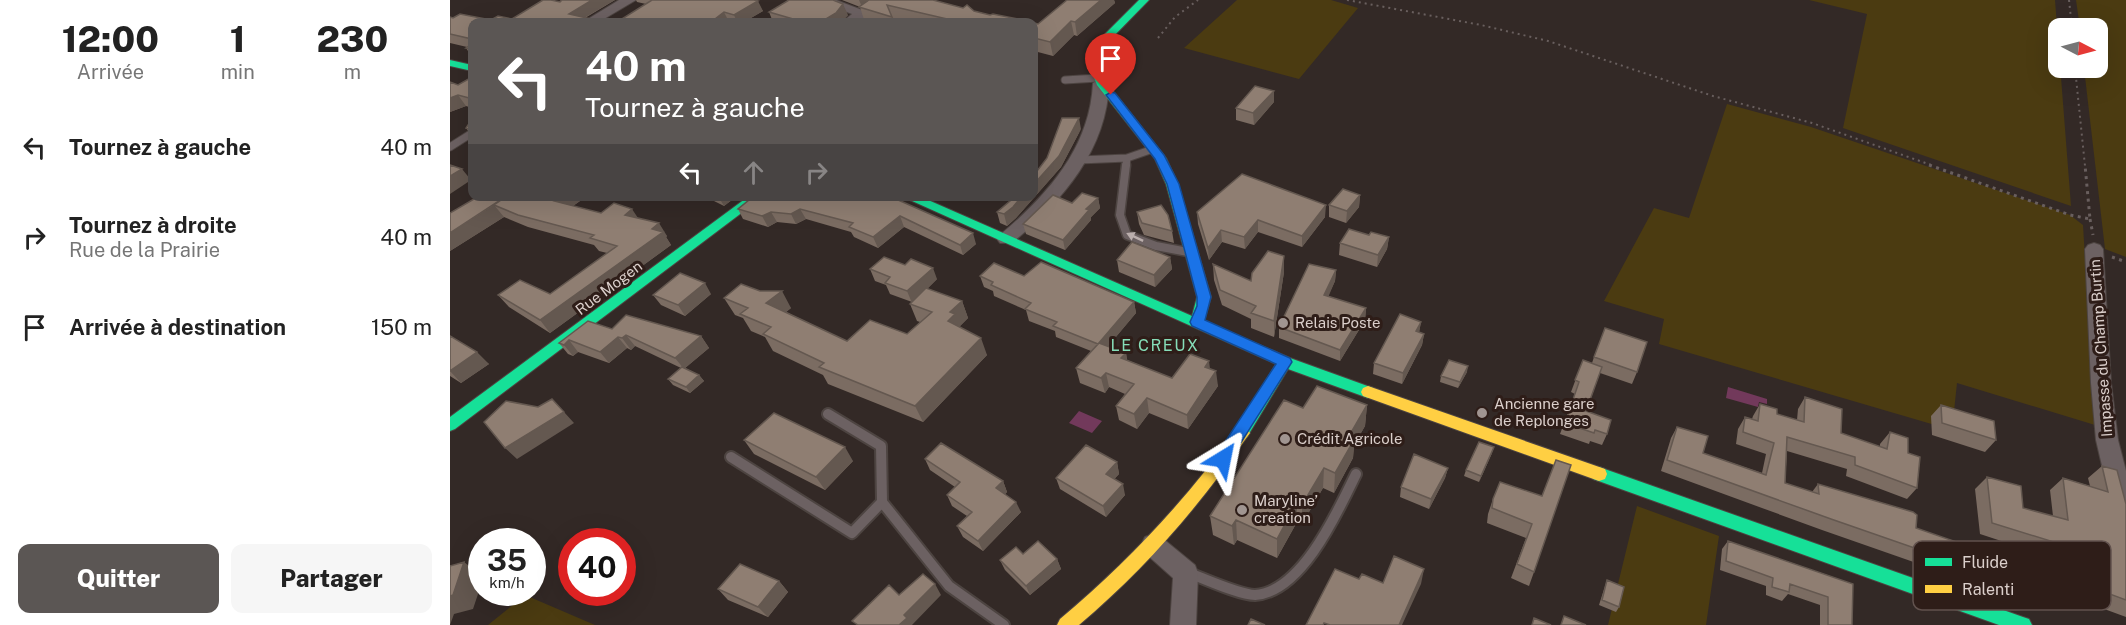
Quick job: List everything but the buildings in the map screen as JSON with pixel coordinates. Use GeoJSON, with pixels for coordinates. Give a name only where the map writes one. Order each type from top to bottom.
{"type":"FeatureCollection","features":[{"type":"Feature","properties":{"kind":"street"},"geometry":{"type":"LineString","coordinates":[[597,18],[629,0]]}},
{"type":"Feature","properties":{"kind":"street"},"geometry":{"type":"LineString","coordinates":[[822,0],[866,12],[856,18]]}},
{"type":"Feature","properties":{"kind":"street"},"geometry":{"type":"LineString","coordinates":[[1144,0],[1110,33],[1097,50],[1094,65],[1099,81],[1153,149],[1173,184],[1204,297],[1204,306],[1197,322]]}},
{"type":"Feature","properties":{"kind":"street"},"geometry":{"type":"LineString","coordinates":[[450,63],[468,67]]}},
{"type":"Feature","properties":{"kind":"street"},"geometry":{"type":"LineString","coordinates":[[1006,239],[1050,201],[1072,175],[1096,116],[1099,81]]}},
{"type":"Feature","properties":{"kind":"street"},"geometry":{"type":"LineString","coordinates":[[1096,116],[1124,113]]}},
{"type":"Feature","properties":{"kind":"street","name":"Rue Mogen"},"geometry":{"type":"LineString","coordinates":[[450,425],[751,201]]}},
{"type":"Feature","properties":{"kind":"street"},"geometry":{"type":"LineString","coordinates":[[919,201],[1285,362],[1913,586]]}},
{"type":"Feature","properties":{"kind":"street","name":"Impasse du Champ Burtin"},"geometry":{"type":"LineString","coordinates":[[2094,249],[2107,440],[2126,516]]}},
{"type":"Feature","properties":{"kind":"street"},"geometry":{"type":"LineString","coordinates":[[1066,625],[1118,581],[1153,545],[1235,442],[1285,362]]}},
{"type":"Feature","properties":{"kind":"street"},"geometry":{"type":"LineString","coordinates":[[1153,545],[1186,573],[1183,625]]}},
{"type":"Feature","properties":{"kind":"street"},"geometry":{"type":"LineString","coordinates":[[1981,610],[2020,624]]}},
{"type":"Feature","properties":{"kind":"lane"},"geometry":{"type":"LineString","coordinates":[[1065,80],[1099,81]]}},
{"type":"Feature","properties":{"kind":"lane"},"geometry":{"type":"LineString","coordinates":[[450,147],[468,136]]}},
{"type":"Feature","properties":{"kind":"lane"},"geometry":{"type":"LineString","coordinates":[[1079,160],[1127,158],[1153,149]]}},
{"type":"Feature","properties":{"kind":"lane"},"geometry":{"type":"LineString","coordinates":[[1127,158],[1120,215],[1127,235],[1156,246],[1191,252]]}},
{"type":"Feature","properties":{"kind":"lane"},"geometry":{"type":"LineString","coordinates":[[828,414],[881,446],[882,502],[950,586],[1004,625]]}},
{"type":"Feature","properties":{"kind":"lane"},"geometry":{"type":"LineString","coordinates":[[731,457],[852,533],[882,502]]}},
{"type":"Feature","properties":{"kind":"lane"},"geometry":{"type":"LineString","coordinates":[[1186,573],[1253,595],[1264,595],[1282,584],[1318,544],[1356,474]]}},
{"type":"Feature","properties":{"kind":"path"},"geometry":{"type":"LineString","coordinates":[[1158,38],[1175,17],[1198,0]]}},
{"type":"Feature","properties":{"kind":"path"},"geometry":{"type":"LineString","coordinates":[[1347,0],[1481,25],[1548,41],[1713,96],[1812,123],[2070,215],[2090,219],[2076,78]]}},
{"type":"Feature","properties":{"kind":"path"},"geometry":{"type":"LineString","coordinates":[[2069,0],[2071,18]]}},
{"type":"Feature","properties":{"kind":"shaded area"},"geometry":{"type":"Polygon","coordinates":[[[1237,0],[1331,0],[1358,8],[1299,79],[1184,48],[1237,0]]]}},
{"type":"Feature","properties":{"kind":"shaded area"},"geometry":{"type":"Polygon","coordinates":[[[1809,0],[2055,0],[2056,18],[2048,18],[2048,78],[2061,78],[2071,206],[1843,128],[1867,14],[1809,0]]]}},
{"type":"Feature","properties":{"kind":"shaded area"},"geometry":{"type":"Polygon","coordinates":[[[2076,0],[2126,0],[2126,257],[2105,249],[2085,78],[2108,78],[2108,18],[2079,18],[2076,0]]]}},
{"type":"Feature","properties":{"kind":"shaded area"},"geometry":{"type":"Polygon","coordinates":[[[1727,104],[1811,127],[2070,215],[2083,225],[2095,425],[1957,383],[1952,430],[1659,344],[1664,319],[1604,301],[1654,208],[1689,218],[1727,104]]]}},
{"type":"Feature","properties":{"kind":"shaded area"},"geometry":{"type":"Polygon","coordinates":[[[1728,387],[1767,399],[1767,404],[1759,402],[1758,407],[1726,398],[1728,387]]]}},
{"type":"Feature","properties":{"kind":"shaded area"},"geometry":{"type":"Polygon","coordinates":[[[1079,411],[1102,421],[1092,433],[1069,423],[1079,411]]]}},
{"type":"Feature","properties":{"kind":"shaded area"},"geometry":{"type":"Polygon","coordinates":[[[1637,506],[1719,536],[1706,625],[1608,625],[1637,506]]]}},
{"type":"Feature","properties":{"kind":"shaded area"},"geometry":{"type":"Polygon","coordinates":[[[546,604],[595,625],[488,625],[511,606],[546,606],[546,604]]]}},
{"type":"Feature","properties":{"kind":"traffic: fast"},"geometry":{"type":"LineString","coordinates":[[1144,0],[1102,42],[1094,65],[1101,83],[1160,158],[1172,184],[1204,297],[1197,322]]}},
{"type":"Feature","properties":{"kind":"traffic: fast"},"geometry":{"type":"LineString","coordinates":[[450,63],[468,67]]}},
{"type":"Feature","properties":{"kind":"traffic: fast"},"geometry":{"type":"LineString","coordinates":[[450,425],[751,201]]}},
{"type":"Feature","properties":{"kind":"traffic: fast"},"geometry":{"type":"LineString","coordinates":[[918,201],[1285,362],[1368,392]]}},
{"type":"Feature","properties":{"kind":"traffic: fast"},"geometry":{"type":"LineString","coordinates":[[1242,433],[1285,362]]}},
{"type":"Feature","properties":{"kind":"traffic: fast"},"geometry":{"type":"LineString","coordinates":[[1599,474],[1913,586]]}},
{"type":"Feature","properties":{"kind":"traffic: fast"},"geometry":{"type":"LineString","coordinates":[[1981,610],[2023,625]]}},
{"type":"Feature","properties":{"kind":"traffic: slow"},"geometry":{"type":"LineString","coordinates":[[1368,392],[1599,474]]}},
{"type":"Feature","properties":{"kind":"traffic: slow"},"geometry":{"type":"LineString","coordinates":[[1066,625],[1115,582],[1161,536],[1203,486],[1242,433]]}},
{"type":"Feature","properties":{"kind":"place","name":"Relais Poste"},"geometry":{"type":"Point","coordinates":[1283,323]}},
{"type":"Feature","properties":{"kind":"place","name":"Ancienne gare de Replonges"},"geometry":{"type":"Point","coordinates":[1482,413]}},
{"type":"Feature","properties":{"kind":"place","name":"Crédit Agricole"},"geometry":{"type":"Point","coordinates":[1285,439]}},
{"type":"Feature","properties":{"kind":"place","name":"Maryline’ creation"},"geometry":{"type":"Point","coordinates":[1242,510]}},
{"type":"Feature","properties":{"kind":"district","name":"LE CREUX"},"geometry":{"type":"Point","coordinates":[1155,345]}},
{"type":"Feature","properties":{"kind":"route"},"geometry":{"type":"LineString","coordinates":[[1111,95],[1160,158],[1173,184],[1202,285],[1204,306],[1197,322],[1285,362],[1223,459]]}}]}
